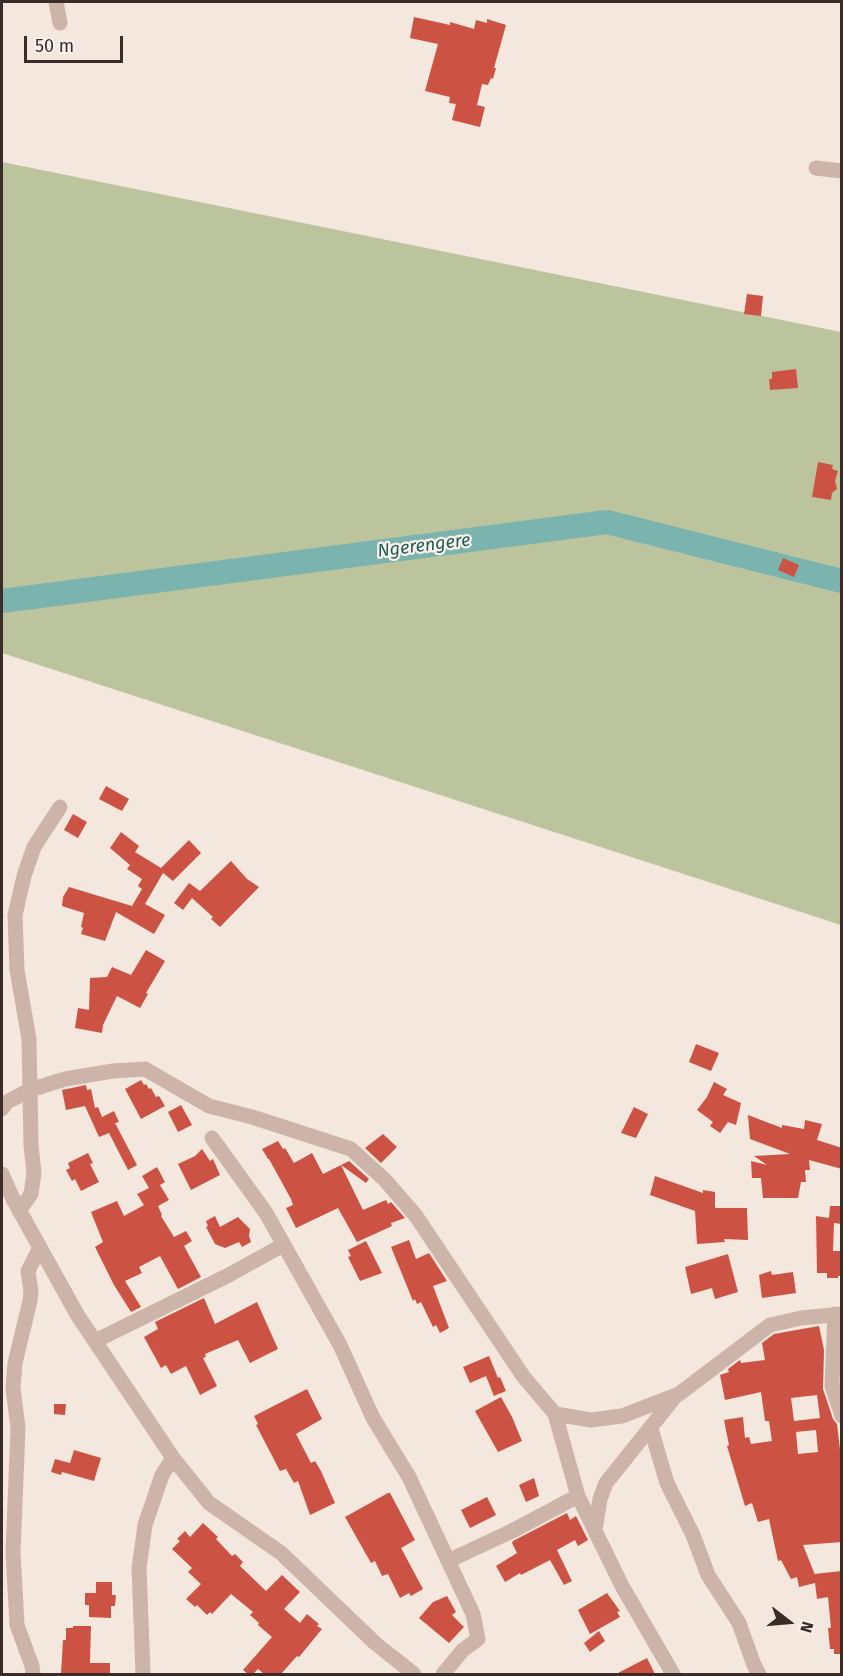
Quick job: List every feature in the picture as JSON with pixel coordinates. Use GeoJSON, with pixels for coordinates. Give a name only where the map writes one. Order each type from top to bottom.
{"type":"FeatureCollection","features":[{"type":"Feature","properties":{"kind":"street"},"geometry":{"type":"LineString","coordinates":[[56,2],[60,23]]}},
{"type":"Feature","properties":{"kind":"street"},"geometry":{"type":"LineString","coordinates":[[816,168],[842,171]]}},
{"type":"Feature","properties":{"kind":"street"},"geometry":{"type":"LineString","coordinates":[[11,1205],[32,1194],[34,1184],[29,1039],[17,970],[15,915],[33,847],[60,807]]}},
{"type":"Feature","properties":{"kind":"street"},"geometry":{"type":"LineString","coordinates":[[2,1108],[6,1102],[30,1090],[65,1078],[146,1069],[209,1106],[252,1117],[351,1149],[385,1180],[416,1216],[523,1376],[555,1414],[578,1496],[622,1586],[673,1674]]}},
{"type":"Feature","properties":{"kind":"street"},"geometry":{"type":"LineString","coordinates":[[212,1138],[266,1213],[340,1345],[373,1418],[410,1477],[473,1614],[478,1639],[463,1650],[443,1674]]}},
{"type":"Feature","properties":{"kind":"street"},"geometry":{"type":"LineString","coordinates":[[2,1174],[11,1205],[40,1247],[78,1316],[173,1458],[209,1503],[281,1553],[375,1643],[414,1674]]}},
{"type":"Feature","properties":{"kind":"street"},"geometry":{"type":"LineString","coordinates":[[95,1341],[229,1275],[283,1245]]}},
{"type":"Feature","properties":{"kind":"street"},"geometry":{"type":"LineString","coordinates":[[33,1674],[17,1625],[13,1552],[18,1428],[13,1388],[15,1363],[30,1301],[28,1271],[40,1247]]}},
{"type":"Feature","properties":{"kind":"street"},"geometry":{"type":"LineString","coordinates":[[595,1530],[600,1499],[606,1483],[651,1429],[660,1413],[678,1394],[770,1325],[801,1318],[838,1314],[832,1386],[842,1416]]}},
{"type":"Feature","properties":{"kind":"street"},"geometry":{"type":"LineString","coordinates":[[555,1414],[591,1420],[622,1416],[678,1394]]}},
{"type":"Feature","properties":{"kind":"street"},"geometry":{"type":"LineString","coordinates":[[651,1429],[668,1484],[693,1535],[708,1575],[739,1623],[759,1674]]}},
{"type":"Feature","properties":{"kind":"street"},"geometry":{"type":"LineString","coordinates":[[143,1674],[139,1568],[145,1525],[162,1475],[173,1458]]}},
{"type":"Feature","properties":{"kind":"street"},"geometry":{"type":"LineString","coordinates":[[448,1561],[578,1496]]}},
{"type":"Feature","properties":{"kind":"green space"},"geometry":{"type":"Polygon","coordinates":[[[2,162],[841,332],[841,925],[2,653],[2,162]]]}},
{"type":"Feature","properties":{"kind":"building"},"geometry":{"type":"Polygon","coordinates":[[[414,17],[450,25],[450,22],[474,29],[476,20],[487,23],[487,19],[506,25],[493,79],[491,78],[488,85],[482,84],[477,105],[485,107],[480,127],[452,120],[456,104],[449,103],[450,97],[425,91],[438,44],[410,38],[414,17]]]}},
{"type":"Feature","properties":{"kind":"building"},"geometry":{"type":"Polygon","coordinates":[[[747,294],[763,296],[761,316],[744,314],[747,294]]]}},
{"type":"Feature","properties":{"kind":"building"},"geometry":{"type":"Polygon","coordinates":[[[796,369],[798,388],[770,390],[769,379],[772,379],[772,372],[796,369]]]}},
{"type":"Feature","properties":{"kind":"building"},"geometry":{"type":"Polygon","coordinates":[[[818,462],[833,465],[832,469],[838,471],[835,481],[837,489],[832,493],[831,500],[812,497],[818,462]]]}},
{"type":"Feature","properties":{"kind":"building"},"geometry":{"type":"Polygon","coordinates":[[[783,558],[799,565],[794,577],[778,570],[783,558]]]}},
{"type":"Feature","properties":{"kind":"building"},"geometry":{"type":"Polygon","coordinates":[[[106,786],[129,799],[122,811],[99,799],[106,786]]]}},
{"type":"Feature","properties":{"kind":"building"},"geometry":{"type":"Polygon","coordinates":[[[73,814],[87,822],[78,838],[64,830],[73,814]]]}},
{"type":"Feature","properties":{"kind":"building"},"geometry":{"type":"Polygon","coordinates":[[[121,832],[139,846],[135,852],[161,868],[189,840],[201,853],[173,881],[163,873],[145,904],[165,915],[154,934],[116,912],[105,941],[81,934],[84,913],[62,906],[63,897],[69,887],[132,906],[142,889],[138,886],[142,879],[127,869],[130,865],[110,848],[121,832]]]}},
{"type":"Feature","properties":{"kind":"building"},"geometry":{"type":"Polygon","coordinates":[[[231,861],[247,879],[259,887],[220,927],[211,919],[213,917],[192,898],[183,910],[174,903],[189,883],[200,891],[231,861]]]}},
{"type":"Feature","properties":{"kind":"building"},"geometry":{"type":"Polygon","coordinates":[[[146,950],[165,961],[140,1008],[117,996],[103,1025],[102,1033],[75,1028],[78,1008],[89,1010],[90,978],[107,977],[112,967],[131,975],[146,950]]]}},
{"type":"Feature","properties":{"kind":"building"},"geometry":{"type":"Polygon","coordinates":[[[696,1044],[719,1053],[711,1071],[689,1062],[696,1044]]]}},
{"type":"Feature","properties":{"kind":"building"},"geometry":{"type":"Polygon","coordinates":[[[141,1080],[149,1089],[151,1088],[156,1097],[159,1096],[165,1106],[141,1119],[125,1089],[141,1080]]]}},
{"type":"Feature","properties":{"kind":"building"},"geometry":{"type":"Polygon","coordinates":[[[714,1082],[727,1089],[723,1095],[741,1103],[736,1125],[728,1122],[720,1133],[710,1126],[713,1122],[697,1110],[707,1097],[714,1082]]]}},
{"type":"Feature","properties":{"kind":"building"},"geometry":{"type":"Polygon","coordinates":[[[86,1085],[87,1090],[91,1089],[95,1108],[98,1107],[102,1117],[114,1111],[119,1122],[115,1123],[137,1165],[128,1170],[109,1133],[99,1137],[85,1106],[66,1110],[62,1090],[86,1085]]]}},
{"type":"Feature","properties":{"kind":"building"},"geometry":{"type":"Polygon","coordinates":[[[181,1105],[192,1125],[178,1132],[168,1112],[181,1105]]]}},
{"type":"Feature","properties":{"kind":"building"},"geometry":{"type":"Polygon","coordinates":[[[634,1107],[648,1114],[636,1138],[621,1133],[634,1107]]]}},
{"type":"Feature","properties":{"kind":"building"},"geometry":{"type":"Polygon","coordinates":[[[748,1115],[782,1128],[782,1125],[804,1129],[805,1120],[822,1124],[817,1140],[842,1148],[842,1169],[809,1160],[810,1170],[805,1170],[806,1182],[801,1182],[798,1198],[763,1198],[761,1178],[752,1178],[751,1161],[767,1165],[754,1156],[790,1154],[750,1139],[748,1115]]]}},
{"type":"Feature","properties":{"kind":"building"},"geometry":{"type":"Polygon","coordinates":[[[383,1134],[397,1147],[381,1163],[365,1148],[383,1134]]]}},
{"type":"Feature","properties":{"kind":"building"},"geometry":{"type":"Polygon","coordinates":[[[278,1141],[294,1163],[312,1153],[323,1174],[341,1165],[363,1210],[386,1200],[388,1204],[391,1202],[405,1218],[357,1242],[338,1208],[296,1228],[286,1208],[293,1205],[291,1199],[262,1149],[278,1141]]]}},
{"type":"Feature","properties":{"kind":"building"},"geometry":{"type":"Polygon","coordinates":[[[202,1149],[210,1161],[213,1159],[220,1175],[191,1190],[178,1164],[195,1156],[202,1149]]]}},
{"type":"Feature","properties":{"kind":"building"},"geometry":{"type":"Polygon","coordinates":[[[88,1153],[93,1163],[90,1164],[99,1182],[81,1191],[75,1179],[72,1181],[66,1170],[70,1168],[68,1163],[88,1153]]]}},
{"type":"Feature","properties":{"kind":"building"},"geometry":{"type":"Polygon","coordinates":[[[349,1161],[369,1179],[366,1183],[341,1165],[349,1161]]]}},
{"type":"Feature","properties":{"kind":"building"},"geometry":{"type":"Polygon","coordinates":[[[157,1167],[165,1182],[160,1185],[169,1200],[158,1206],[161,1216],[174,1237],[186,1231],[192,1241],[184,1246],[201,1277],[178,1289],[160,1256],[139,1267],[142,1273],[125,1281],[141,1307],[131,1312],[95,1247],[103,1242],[91,1212],[117,1201],[124,1216],[144,1205],[137,1194],[149,1188],[142,1176],[157,1167]]]}},
{"type":"Feature","properties":{"kind":"building"},"geometry":{"type":"Polygon","coordinates":[[[655,1176],[703,1193],[703,1190],[715,1192],[715,1208],[747,1208],[748,1240],[724,1239],[725,1242],[697,1244],[695,1211],[650,1195],[655,1176]]]}},
{"type":"Feature","properties":{"kind":"building"},"geometry":{"type":"Polygon","coordinates":[[[830,1206],[842,1206],[842,1224],[834,1223],[833,1251],[840,1251],[842,1276],[838,1278],[827,1278],[827,1273],[817,1273],[816,1216],[829,1218],[830,1206]]]}},
{"type":"Feature","properties":{"kind":"building"},"geometry":{"type":"Polygon","coordinates":[[[215,1216],[220,1227],[238,1217],[250,1229],[251,1242],[242,1247],[239,1242],[225,1248],[215,1244],[206,1227],[208,1226],[206,1221],[215,1216]]]}},
{"type":"Feature","properties":{"kind":"building"},"geometry":{"type":"Polygon","coordinates":[[[409,1240],[416,1259],[429,1253],[447,1281],[433,1286],[449,1328],[440,1333],[436,1325],[433,1327],[421,1302],[417,1304],[415,1299],[413,1301],[391,1247],[409,1240]]]}},
{"type":"Feature","properties":{"kind":"building"},"geometry":{"type":"Polygon","coordinates":[[[366,1241],[382,1273],[360,1281],[348,1257],[351,1256],[348,1250],[366,1241]]]}},
{"type":"Feature","properties":{"kind":"building"},"geometry":{"type":"Polygon","coordinates":[[[728,1254],[738,1292],[715,1299],[712,1288],[691,1294],[685,1267],[728,1254]]]}},
{"type":"Feature","properties":{"kind":"building"},"geometry":{"type":"Polygon","coordinates":[[[771,1271],[772,1275],[793,1272],[796,1293],[762,1298],[759,1275],[771,1271]]]}},
{"type":"Feature","properties":{"kind":"building"},"geometry":{"type":"Polygon","coordinates":[[[204,1298],[215,1324],[257,1302],[278,1349],[250,1363],[238,1340],[205,1354],[206,1357],[203,1358],[217,1386],[200,1395],[186,1366],[171,1374],[166,1365],[161,1368],[144,1337],[158,1329],[155,1322],[204,1298]]]}},
{"type":"Feature","properties":{"kind":"building"},"geometry":{"type":"Polygon","coordinates":[[[819,1326],[824,1350],[823,1389],[833,1419],[837,1424],[842,1467],[842,1542],[803,1545],[815,1574],[842,1571],[842,1654],[834,1654],[834,1649],[830,1649],[828,1628],[831,1628],[828,1597],[817,1599],[815,1583],[799,1587],[797,1577],[791,1579],[781,1560],[778,1561],[769,1519],[758,1522],[752,1503],[745,1506],[727,1446],[729,1445],[724,1420],[743,1417],[745,1438],[749,1437],[751,1444],[772,1441],[769,1421],[765,1421],[761,1392],[725,1400],[720,1375],[729,1372],[728,1369],[740,1360],[741,1363],[765,1360],[762,1343],[774,1334],[819,1326]],[[817,1395],[791,1398],[794,1421],[820,1418],[817,1395]],[[816,1430],[796,1432],[798,1454],[818,1452],[816,1430]]]}},
{"type":"Feature","properties":{"kind":"building"},"geometry":{"type":"Polygon","coordinates":[[[489,1356],[506,1391],[494,1396],[486,1376],[470,1383],[463,1367],[489,1356]]]}},
{"type":"Feature","properties":{"kind":"building"},"geometry":{"type":"Polygon","coordinates":[[[307,1389],[322,1419],[296,1434],[311,1463],[315,1461],[321,1471],[335,1503],[310,1515],[298,1481],[294,1483],[286,1469],[280,1471],[256,1425],[258,1424],[254,1416],[307,1389]]]}},
{"type":"Feature","properties":{"kind":"building"},"geometry":{"type":"Polygon","coordinates":[[[501,1397],[522,1441],[498,1452],[475,1411],[501,1397]]]}},
{"type":"Feature","properties":{"kind":"building"},"geometry":{"type":"Polygon","coordinates":[[[54,1404],[66,1404],[65,1415],[54,1414],[54,1404]]]}},
{"type":"Feature","properties":{"kind":"building"},"geometry":{"type":"Polygon","coordinates":[[[74,1450],[101,1458],[94,1481],[62,1472],[61,1475],[51,1472],[55,1459],[70,1463],[74,1450]]]}},
{"type":"Feature","properties":{"kind":"building"},"geometry":{"type":"Polygon","coordinates":[[[534,1478],[539,1496],[526,1502],[519,1485],[534,1478]]]}},
{"type":"Feature","properties":{"kind":"building"},"geometry":{"type":"Polygon","coordinates":[[[388,1493],[415,1540],[401,1548],[423,1589],[411,1596],[409,1593],[400,1598],[388,1574],[382,1576],[375,1561],[371,1563],[345,1517],[388,1493]]]}},
{"type":"Feature","properties":{"kind":"building"},"geometry":{"type":"Polygon","coordinates":[[[487,1497],[496,1515],[470,1528],[461,1510],[487,1497]]]}},
{"type":"Feature","properties":{"kind":"building"},"geometry":{"type":"Polygon","coordinates":[[[567,1513],[570,1520],[576,1516],[588,1540],[578,1546],[575,1540],[557,1550],[572,1581],[564,1585],[550,1560],[505,1582],[496,1566],[517,1553],[513,1541],[567,1513]]]}},
{"type":"Feature","properties":{"kind":"building"},"geometry":{"type":"Polygon","coordinates":[[[203,1523],[218,1537],[216,1539],[232,1556],[235,1554],[243,1562],[240,1566],[266,1591],[282,1575],[300,1592],[284,1609],[300,1623],[307,1614],[322,1629],[299,1657],[297,1656],[281,1674],[264,1674],[258,1669],[253,1674],[248,1674],[243,1670],[272,1637],[250,1615],[253,1612],[231,1594],[212,1614],[210,1612],[207,1615],[197,1605],[195,1607],[186,1599],[201,1584],[188,1572],[192,1568],[172,1549],[180,1541],[177,1539],[185,1531],[190,1537],[203,1523]]]}},
{"type":"Feature","properties":{"kind":"building"},"geometry":{"type":"Polygon","coordinates":[[[96,1582],[112,1582],[112,1595],[116,1595],[115,1606],[111,1606],[111,1618],[89,1617],[89,1605],[85,1605],[85,1593],[96,1593],[96,1582]]]}},
{"type":"Feature","properties":{"kind":"building"},"geometry":{"type":"Polygon","coordinates":[[[607,1593],[620,1611],[617,1612],[620,1617],[590,1634],[578,1610],[607,1593]]]}},
{"type":"Feature","properties":{"kind":"building"},"geometry":{"type":"Polygon","coordinates":[[[447,1596],[456,1612],[452,1615],[464,1627],[449,1643],[419,1618],[433,1602],[447,1596]]]}},
{"type":"Feature","properties":{"kind":"building"},"geometry":{"type":"Polygon","coordinates":[[[73,1626],[91,1626],[90,1663],[110,1663],[110,1674],[61,1674],[66,1628],[73,1628],[73,1626]]]}},
{"type":"Feature","properties":{"kind":"building"},"geometry":{"type":"Polygon","coordinates":[[[599,1631],[605,1641],[590,1652],[584,1643],[599,1631]]]}},
{"type":"Feature","properties":{"kind":"building"},"geometry":{"type":"Polygon","coordinates":[[[647,1658],[655,1674],[616,1674],[647,1658]]]}},
{"type":"Feature","properties":{"kind":"waterway","name":"Ngerengere"},"geometry":{"type":"LineString","coordinates":[[2,601],[607,522],[842,581]]}}]}
